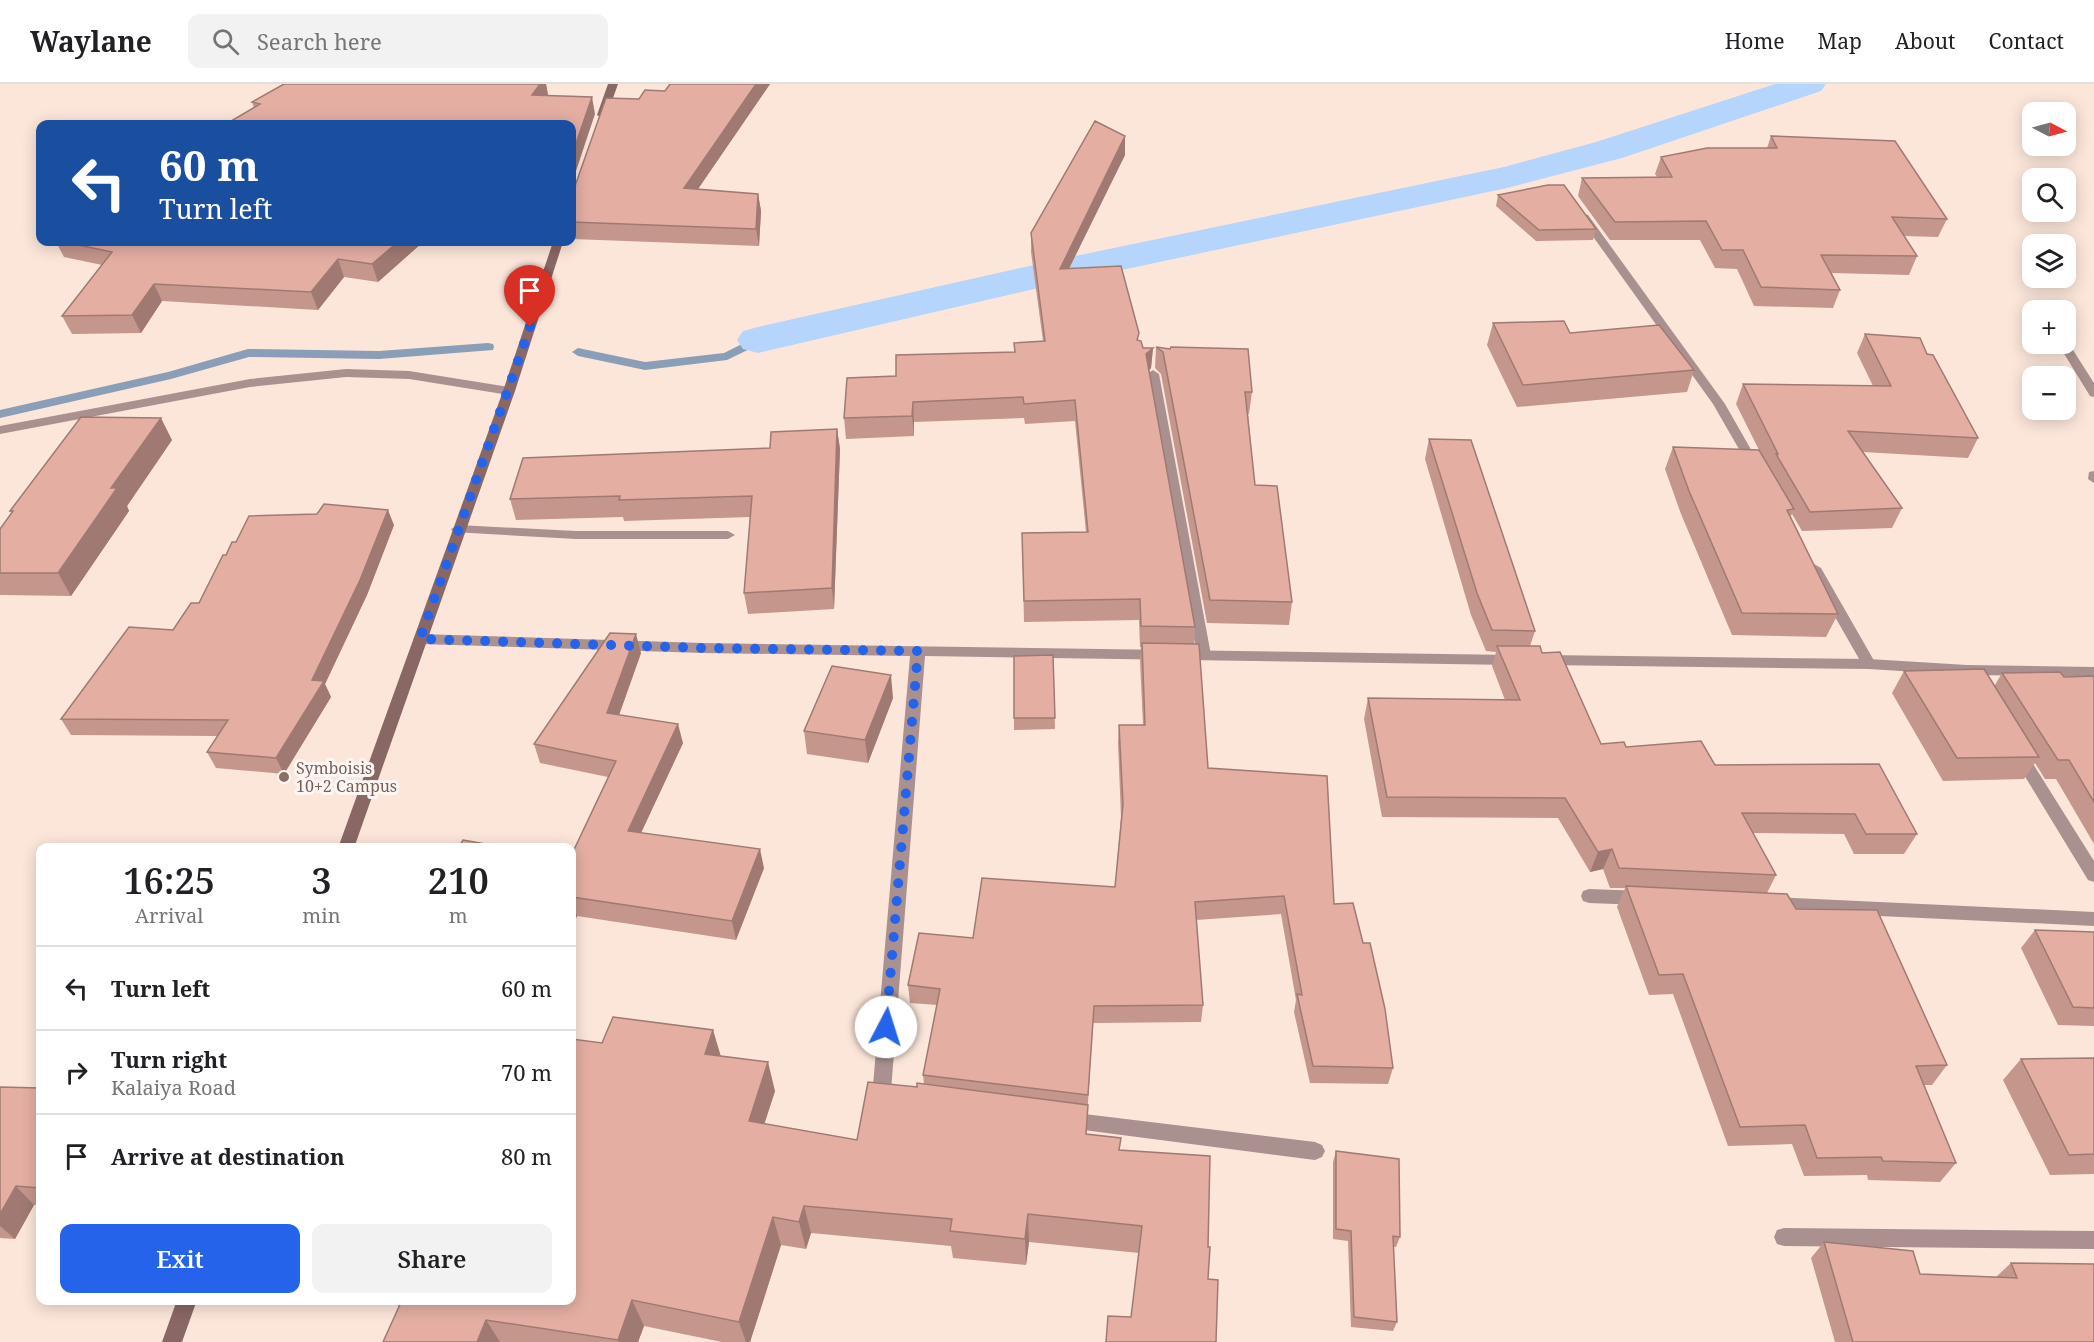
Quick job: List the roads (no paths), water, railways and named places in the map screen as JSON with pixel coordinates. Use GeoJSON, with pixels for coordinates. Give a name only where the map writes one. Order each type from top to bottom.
{"type":"FeatureCollection","features":[{"type":"Feature","properties":{"kind":"main road"},"geometry":{"type":"LineString","coordinates":[[598,128],[613,84]]}},
{"type":"Feature","properties":{"kind":"main road"},"geometry":{"type":"LineString","coordinates":[[348,843],[509,391],[557,246]]}},
{"type":"Feature","properties":{"kind":"main road"},"geometry":{"type":"LineString","coordinates":[[172,1342],[184,1305]]}},
{"type":"Feature","properties":{"kind":"street"},"geometry":{"type":"LineString","coordinates":[[1577,206],[1719,404],[1759,474]]}},
{"type":"Feature","properties":{"kind":"street"},"geometry":{"type":"LineString","coordinates":[[2070,354],[2094,393]]}},
{"type":"Feature","properties":{"kind":"street"},"geometry":{"type":"LineString","coordinates":[[0,430],[250,383],[346,373],[409,375],[509,391]]}},
{"type":"Feature","properties":{"kind":"street"},"geometry":{"type":"LineString","coordinates":[[1153,374],[1204,655]]}},
{"type":"Feature","properties":{"kind":"street"},"geometry":{"type":"LineString","coordinates":[[458,530],[576,535],[728,535]]}},
{"type":"Feature","properties":{"kind":"street"},"geometry":{"type":"LineString","coordinates":[[1806,554],[1869,664]]}},
{"type":"Feature","properties":{"kind":"street"},"geometry":{"type":"LineString","coordinates":[[420,639],[703,648],[1869,664],[1967,670],[2094,672]]}},
{"type":"Feature","properties":{"kind":"street"},"geometry":{"type":"LineString","coordinates":[[904,1100],[880,1097],[918,651]]}},
{"type":"Feature","properties":{"kind":"street"},"geometry":{"type":"LineString","coordinates":[[1967,670],[1979,690]]}},
{"type":"Feature","properties":{"kind":"street"},"geometry":{"type":"LineString","coordinates":[[2010,738],[2094,875]]}},
{"type":"Feature","properties":{"kind":"street"},"geometry":{"type":"LineString","coordinates":[[1589,896],[1659,899]]}},
{"type":"Feature","properties":{"kind":"street"},"geometry":{"type":"LineString","coordinates":[[1753,903],[2094,918]]}},
{"type":"Feature","properties":{"kind":"street"},"geometry":{"type":"LineString","coordinates":[[1045,1118],[1315,1151]]}},
{"type":"Feature","properties":{"kind":"street"},"geometry":{"type":"LineString","coordinates":[[1784,1237],[2094,1240]]}},
{"type":"Feature","properties":{"kind":"waterway"},"geometry":{"type":"LineString","coordinates":[[758,340],[1056,272],[1507,177],[1609,150],[1809,84]]}},
{"type":"Feature","properties":{"kind":"waterway"},"geometry":{"type":"LineString","coordinates":[[578,352],[645,366],[727,356],[758,340]]}},
{"type":"Feature","properties":{"kind":"waterway"},"geometry":{"type":"LineString","coordinates":[[0,414],[171,375],[248,353],[379,355],[488,347]]}},
{"type":"Feature","properties":{"kind":"place","name":"Symboisis 10+2 Campus"},"geometry":{"type":"Point","coordinates":[284,777]}}]}
